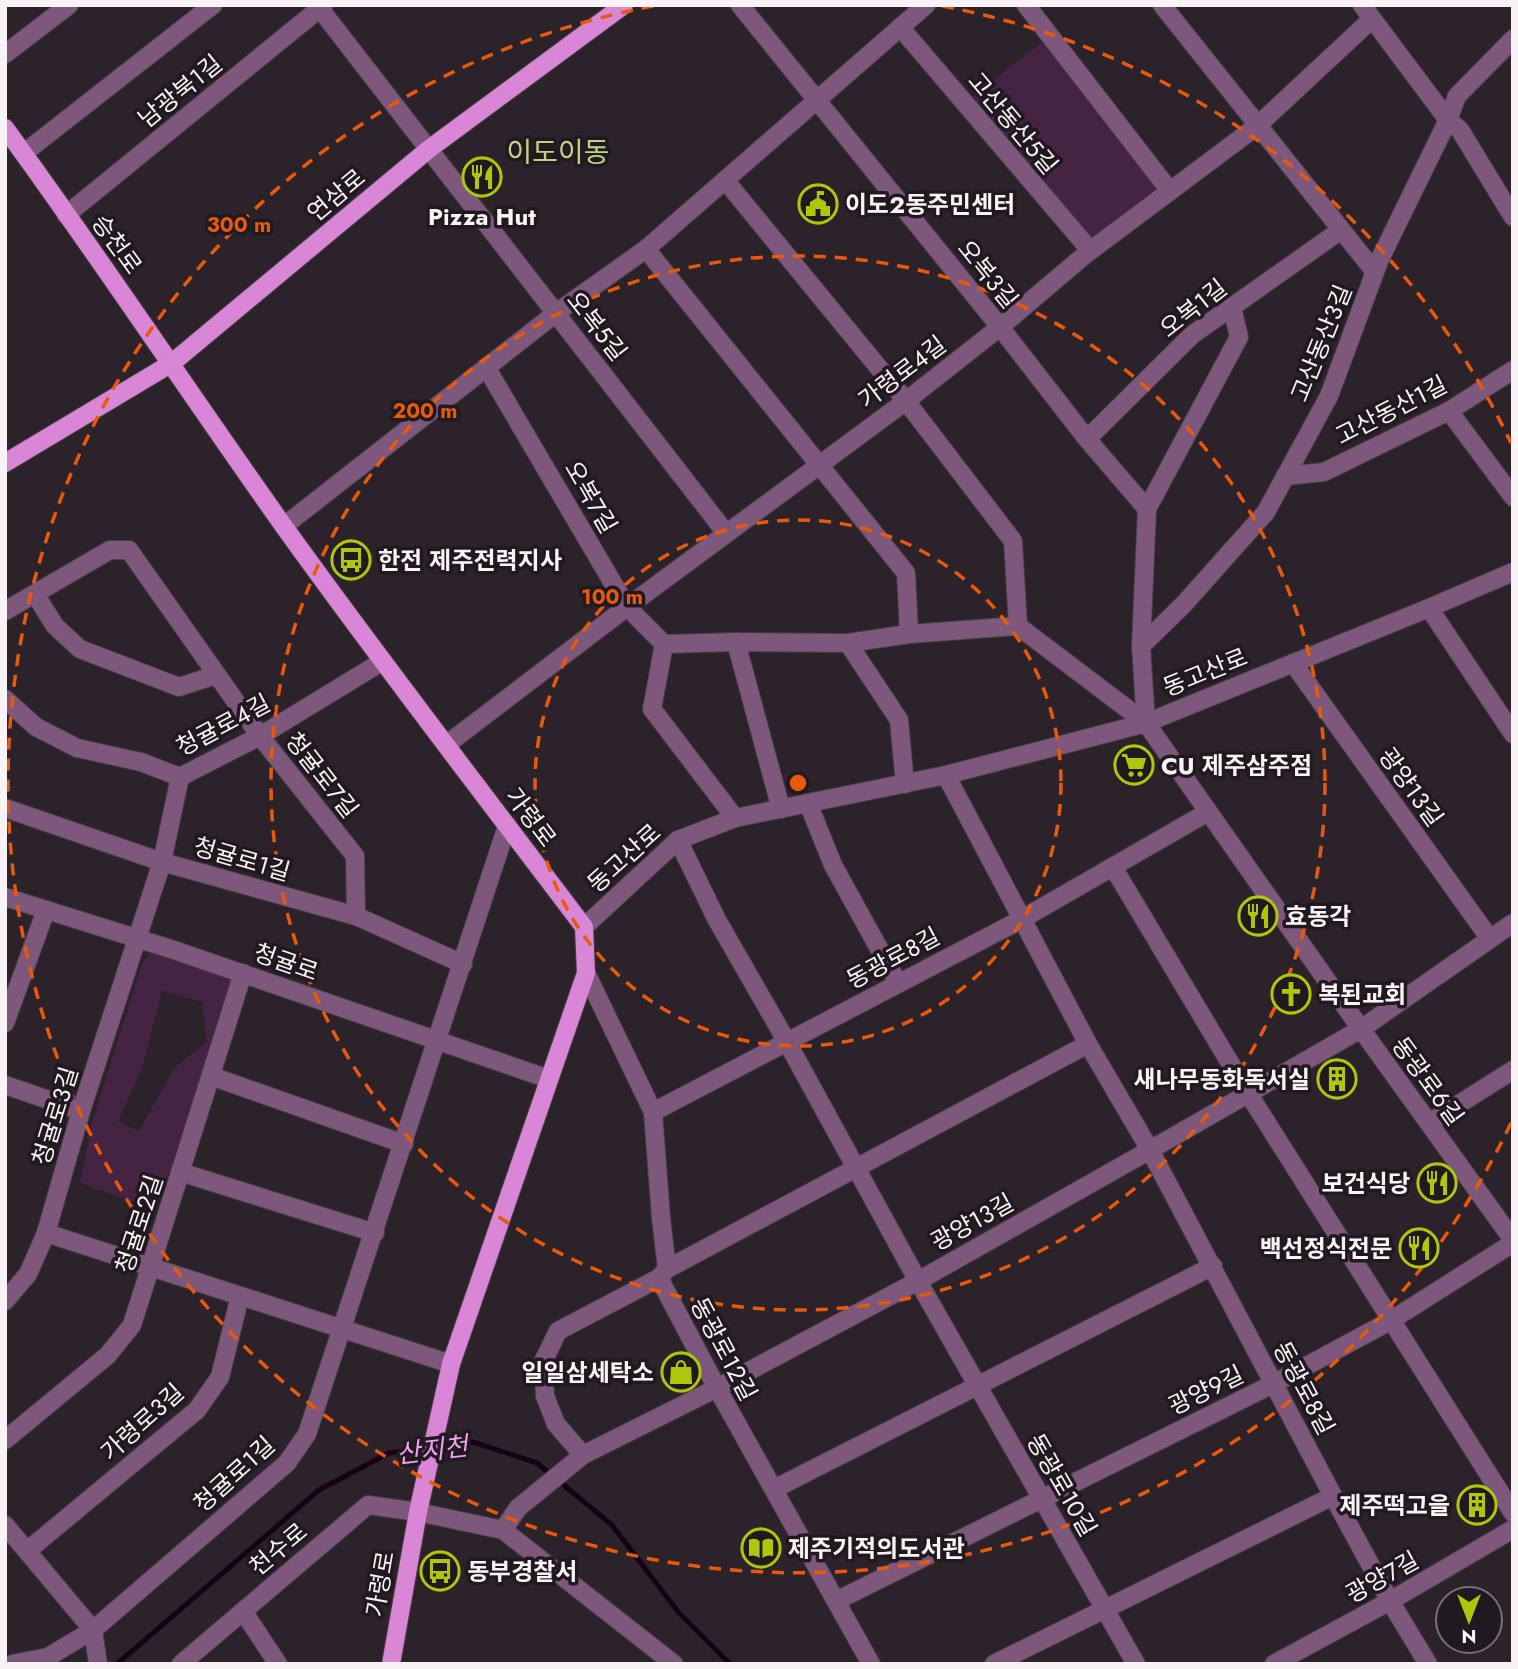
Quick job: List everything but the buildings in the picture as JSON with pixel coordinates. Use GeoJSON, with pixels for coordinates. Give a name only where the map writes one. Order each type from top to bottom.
{"type":"FeatureCollection","features":[{"type":"Feature","properties":{"kind":"main road","name":"연삼로"},"geometry":{"type":"LineString","coordinates":[[5,463],[172,363],[429,149],[624,5]]}},
{"type":"Feature","properties":{"kind":"main road","name":"승천로"},"geometry":{"type":"LineString","coordinates":[[5,128],[172,363]]}},
{"type":"Feature","properties":{"kind":"main road","name":"가령로"},"geometry":{"type":"LineString","coordinates":[[172,363],[284,526],[584,927]]}},
{"type":"Feature","properties":{"kind":"main road"},"geometry":{"type":"LineString","coordinates":[[451,1364],[586,973],[584,927]]}},
{"type":"Feature","properties":{"kind":"main road","name":"가령로"},"geometry":{"type":"LineString","coordinates":[[391,1664],[418,1512],[451,1364]]}},
{"type":"Feature","properties":{"kind":"street"},"geometry":{"type":"LineString","coordinates":[[23,153],[213,5]]}},
{"type":"Feature","properties":{"kind":"street","name":"오복3길"},"geometry":{"type":"LineString","coordinates":[[740,5],[1087,439],[1147,509]]}},
{"type":"Feature","properties":{"kind":"street"},"geometry":{"type":"LineString","coordinates":[[284,526],[556,313],[646,249],[926,5]]}},
{"type":"Feature","properties":{"kind":"street"},"geometry":{"type":"LineString","coordinates":[[1026,5],[1170,191]]}},
{"type":"Feature","properties":{"kind":"street"},"geometry":{"type":"LineString","coordinates":[[1162,5],[1375,272]]}},
{"type":"Feature","properties":{"kind":"street"},"geometry":{"type":"LineString","coordinates":[[5,54],[67,6]]}},
{"type":"Feature","properties":{"kind":"street","name":"오복5길"},"geometry":{"type":"LineString","coordinates":[[320,6],[726,533]]}},
{"type":"Feature","properties":{"kind":"street","name":"남광북1길"},"geometry":{"type":"LineString","coordinates":[[66,215],[320,6]]}},
{"type":"Feature","properties":{"kind":"street"},"geometry":{"type":"LineString","coordinates":[[1367,12],[1448,120],[1460,130],[1513,217]]}},
{"type":"Feature","properties":{"kind":"street","name":"가령로4길"},"geometry":{"type":"LineString","coordinates":[[446,745],[627,607],[906,401],[1000,327],[1090,250],[1257,126],[1367,12]]}},
{"type":"Feature","properties":{"kind":"street","name":"고산동산5길"},"geometry":{"type":"LineString","coordinates":[[900,27],[1090,250]]}},
{"type":"Feature","properties":{"kind":"street","name":"고산동산3길"},"geometry":{"type":"LineString","coordinates":[[1141,646],[1184,604],[1266,512],[1329,396],[1375,272],[1457,96],[1513,39]]}},
{"type":"Feature","properties":{"kind":"street"},"geometry":{"type":"LineString","coordinates":[[725,180],[906,401],[1013,541],[1018,626]]}},
{"type":"Feature","properties":{"kind":"street","name":"오복1길"},"geometry":{"type":"LineString","coordinates":[[1087,439],[1192,335],[1341,230]]}},
{"type":"Feature","properties":{"kind":"street"},"geometry":{"type":"LineString","coordinates":[[646,249],[906,573],[909,634]]}},
{"type":"Feature","properties":{"kind":"street"},"geometry":{"type":"LineString","coordinates":[[1146,723],[1141,646],[1147,509],[1239,337],[1232,307]]}},
{"type":"Feature","properties":{"kind":"street","name":"오복7길"},"geometry":{"type":"LineString","coordinates":[[486,367],[627,607],[664,644]]}},
{"type":"Feature","properties":{"kind":"street","name":"고산동산1길"},"geometry":{"type":"LineString","coordinates":[[1285,477],[1324,471],[1449,411],[1513,370]]}},
{"type":"Feature","properties":{"kind":"street"},"geometry":{"type":"LineString","coordinates":[[1449,411],[1513,496]]}},
{"type":"Feature","properties":{"kind":"street","name":"청귤로7길"},"geometry":{"type":"LineString","coordinates":[[5,611],[110,550],[128,550],[260,736],[355,856],[356,916]]}},
{"type":"Feature","properties":{"kind":"street","name":"동고산로"},"geometry":{"type":"LineString","coordinates":[[584,927],[678,840],[735,818],[946,775],[1146,723],[1513,572]]}},
{"type":"Feature","properties":{"kind":"street"},"geometry":{"type":"LineString","coordinates":[[35,594],[55,626],[80,649],[179,687],[216,675]]}},
{"type":"Feature","properties":{"kind":"street"},"geometry":{"type":"LineString","coordinates":[[1429,608],[1513,734]]}},
{"type":"Feature","properties":{"kind":"street"},"geometry":{"type":"LineString","coordinates":[[735,818],[652,709],[664,644],[848,643],[909,634],[1018,626],[1146,723]]}},
{"type":"Feature","properties":{"kind":"street"},"geometry":{"type":"LineString","coordinates":[[736,642],[781,809]]}},
{"type":"Feature","properties":{"kind":"street"},"geometry":{"type":"LineString","coordinates":[[848,643],[899,720],[905,784]]}},
{"type":"Feature","properties":{"kind":"street","name":"청귤로4길"},"geometry":{"type":"LineString","coordinates":[[5,699],[36,727],[77,748],[141,762],[180,777],[260,736],[383,661]]}},
{"type":"Feature","properties":{"kind":"street","name":"광양13길"},"geometry":{"type":"LineString","coordinates":[[1293,663],[1490,939]]}},
{"type":"Feature","properties":{"kind":"street","name":"동광로6길"},"geometry":{"type":"LineString","coordinates":[[1146,723],[1513,1241]]}},
{"type":"Feature","properties":{"kind":"street","name":"동광로8길"},"geometry":{"type":"LineString","coordinates":[[946,775],[1088,1044],[1213,1266],[1333,1496],[1428,1664]]}},
{"type":"Feature","properties":{"kind":"street","name":"청귤로3길"},"geometry":{"type":"LineString","coordinates":[[5,1301],[28,1274],[46,1233],[81,1111],[162,862],[180,777]]}},
{"type":"Feature","properties":{"kind":"street"},"geometry":{"type":"LineString","coordinates":[[808,803],[832,864],[898,984]]}},
{"type":"Feature","properties":{"kind":"street","name":"청귤로1길"},"geometry":{"type":"LineString","coordinates":[[5,808],[162,862],[356,916],[463,964]]}},
{"type":"Feature","properties":{"kind":"street"},"geometry":{"type":"LineString","coordinates":[[1021,919],[1208,813]]}},
{"type":"Feature","properties":{"kind":"street","name":"청귤로1길"},"geometry":{"type":"LineString","coordinates":[[12,1664],[48,1657],[93,1630],[287,1463],[307,1434],[508,826]]}},
{"type":"Feature","properties":{"kind":"street","name":"동광로10길"},"geometry":{"type":"LineString","coordinates":[[678,840],[718,920],[788,1042],[918,1281],[1136,1664]]}},
{"type":"Feature","properties":{"kind":"street"},"geometry":{"type":"LineString","coordinates":[[1113,867],[1248,1093],[1513,1513]]}},
{"type":"Feature","properties":{"kind":"street","name":"청귤로"},"geometry":{"type":"LineString","coordinates":[[5,897],[136,937],[549,1079]]}},
{"type":"Feature","properties":{"kind":"street"},"geometry":{"type":"LineString","coordinates":[[5,1023],[10,997],[46,909]]}},
{"type":"Feature","properties":{"kind":"street","name":"동광로8길"},"geometry":{"type":"LineString","coordinates":[[788,1042],[1021,919]]}},
{"type":"Feature","properties":{"kind":"street","name":"광양13길"},"geometry":{"type":"LineString","coordinates":[[503,1530],[518,1508],[583,1455],[717,1388],[918,1281],[1150,1150],[1361,1029],[1513,923]]}},
{"type":"Feature","properties":{"kind":"street","name":"청귤로2길"},"geometry":{"type":"LineString","coordinates":[[5,1440],[108,1355],[132,1325],[243,973]]}},
{"type":"Feature","properties":{"kind":"street","name":"동광로12길"},"geometry":{"type":"LineString","coordinates":[[586,973],[653,1112],[663,1274],[717,1388],[871,1664]]}},
{"type":"Feature","properties":{"kind":"street"},"geometry":{"type":"LineString","coordinates":[[653,1112],[788,1042]]}},
{"type":"Feature","properties":{"kind":"street"},"geometry":{"type":"LineString","coordinates":[[583,1455],[556,1424],[545,1396],[543,1362],[558,1331],[856,1167],[1088,1044]]}},
{"type":"Feature","properties":{"kind":"street"},"geometry":{"type":"LineString","coordinates":[[1429,1123],[1513,1070]]}},
{"type":"Feature","properties":{"kind":"street"},"geometry":{"type":"LineString","coordinates":[[211,1076],[404,1144]]}},
{"type":"Feature","properties":{"kind":"street"},"geometry":{"type":"LineString","coordinates":[[5,1085],[81,1111]]}},
{"type":"Feature","properties":{"kind":"street"},"geometry":{"type":"LineString","coordinates":[[180,1172],[374,1233]]}},
{"type":"Feature","properties":{"kind":"street"},"geometry":{"type":"LineString","coordinates":[[46,1233],[451,1364]]}},
{"type":"Feature","properties":{"kind":"street","name":"광양9길"},"geometry":{"type":"LineString","coordinates":[[836,1601],[1273,1384],[1390,1321],[1513,1241]]}},
{"type":"Feature","properties":{"kind":"street"},"geometry":{"type":"LineString","coordinates":[[774,1489],[1213,1266]]}},
{"type":"Feature","properties":{"kind":"street","name":"가령로3길"},"geometry":{"type":"LineString","coordinates":[[27,1551],[197,1410],[220,1377],[240,1296]]}},
{"type":"Feature","properties":{"kind":"street"},"geometry":{"type":"LineString","coordinates":[[994,1664],[1333,1496]]}},
{"type":"Feature","properties":{"kind":"street","name":"천수로"},"geometry":{"type":"LineString","coordinates":[[181,1664],[368,1505],[418,1512],[503,1530]]}},
{"type":"Feature","properties":{"kind":"street"},"geometry":{"type":"LineString","coordinates":[[5,1525],[93,1630],[97,1664]]}},
{"type":"Feature","properties":{"kind":"street","name":"광양7길"},"geometry":{"type":"LineString","coordinates":[[1274,1664],[1390,1601],[1513,1529]]}},
{"type":"Feature","properties":{"kind":"street"},"geometry":{"type":"LineString","coordinates":[[503,1530],[674,1664]]}},
{"type":"Feature","properties":{"kind":"street"},"geometry":{"type":"LineString","coordinates":[[243,1611],[278,1664]]}},
{"type":"Feature","properties":{"kind":"shaded area"},"geometry":{"type":"Polygon","coordinates":[[[1042,42],[1158,187],[1088,242],[973,96],[1042,42]]]}},
{"type":"Feature","properties":{"kind":"shaded area"},"geometry":{"type":"Polygon","coordinates":[[[151,952],[233,978],[229,1001],[156,1210],[80,1183],[92,1122],[142,964],[151,952]],[[162,991],[143,1066],[118,1122],[139,1131],[174,1068],[207,1042],[202,1002],[162,991]]]}},
{"type":"Feature","properties":{"kind":"waterway","name":"산지천"},"geometry":{"type":"LineString","coordinates":[[117,1664],[319,1490],[389,1453],[473,1442],[537,1463],[612,1525],[679,1613],[730,1664]]}},
{"type":"Feature","properties":{"kind":"place","name":"Pizza Hut"},"geometry":{"type":"Point","coordinates":[482,177]}},
{"type":"Feature","properties":{"kind":"place","name":"이도2동주민센터"},"geometry":{"type":"Point","coordinates":[818,204]}},
{"type":"Feature","properties":{"kind":"place","name":"한전 제주전력지사"},"geometry":{"type":"Point","coordinates":[351,560]}},
{"type":"Feature","properties":{"kind":"place","name":"CU 제주삼주점"},"geometry":{"type":"Point","coordinates":[1134,765]}},
{"type":"Feature","properties":{"kind":"place","name":"효동각"},"geometry":{"type":"Point","coordinates":[1258,916]}},
{"type":"Feature","properties":{"kind":"place","name":"복된교회"},"geometry":{"type":"Point","coordinates":[1291,994]}},
{"type":"Feature","properties":{"kind":"place","name":"새나무동화독서실"},"geometry":{"type":"Point","coordinates":[1337,1079]}},
{"type":"Feature","properties":{"kind":"place","name":"보건식당"},"geometry":{"type":"Point","coordinates":[1437,1183]}},
{"type":"Feature","properties":{"kind":"place","name":"백선정식전문"},"geometry":{"type":"Point","coordinates":[1419,1248]}},
{"type":"Feature","properties":{"kind":"place","name":"일일삼세탁소"},"geometry":{"type":"Point","coordinates":[681,1372]}},
{"type":"Feature","properties":{"kind":"place","name":"제주떡고을"},"geometry":{"type":"Point","coordinates":[1477,1505]}},
{"type":"Feature","properties":{"kind":"place","name":"제주기적의도서관"},"geometry":{"type":"Point","coordinates":[761,1548]}},
{"type":"Feature","properties":{"kind":"place","name":"동부경찰서"},"geometry":{"type":"Point","coordinates":[440,1571]}},
{"type":"Feature","properties":{"kind":"district","name":"이도이동"},"geometry":{"type":"Point","coordinates":[558,152]}}]}
